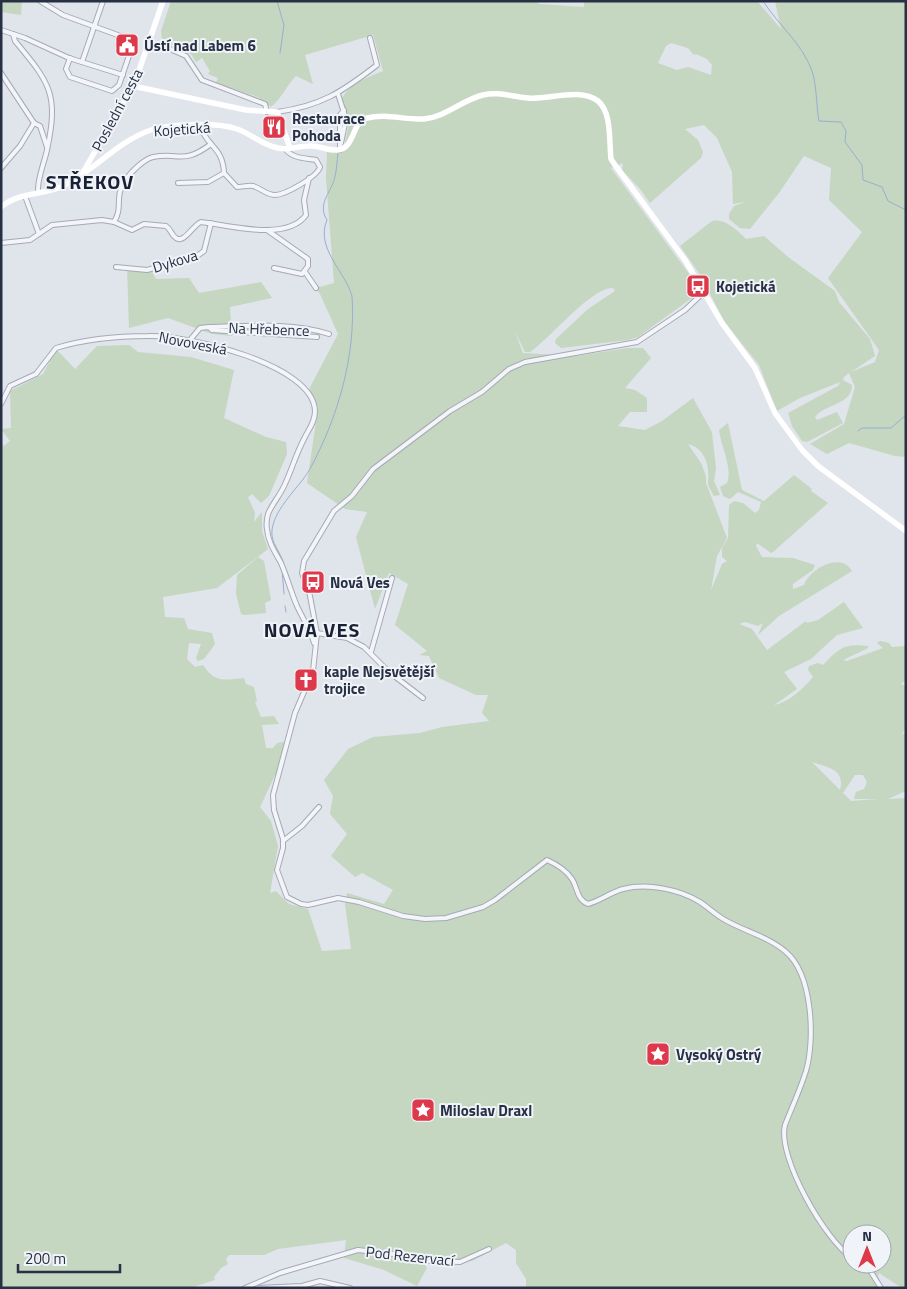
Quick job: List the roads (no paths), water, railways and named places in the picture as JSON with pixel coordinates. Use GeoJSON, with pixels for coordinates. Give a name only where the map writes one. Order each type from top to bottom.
{"type":"FeatureCollection","features":[{"type":"Feature","properties":{"kind":"street"},"geometry":{"type":"LineString","coordinates":[[40,1],[62,15],[134,41],[123,75],[117,88],[112,91],[70,77],[66,69],[70,58]]}},
{"type":"Feature","properties":{"kind":"street"},"geometry":{"type":"LineString","coordinates":[[82,62],[103,1]]}},
{"type":"Feature","properties":{"kind":"street","name":"Poslední cesta"},"geometry":{"type":"LineString","coordinates":[[81,176],[133,86],[150,44],[161,2]]}},
{"type":"Feature","properties":{"kind":"street"},"geometry":{"type":"LineString","coordinates":[[1,30],[70,58],[123,75]]}},
{"type":"Feature","properties":{"kind":"street"},"geometry":{"type":"LineString","coordinates":[[13,34],[15,41],[42,73],[51,94],[52,112],[38,192]]}},
{"type":"Feature","properties":{"kind":"street"},"geometry":{"type":"LineString","coordinates":[[133,86],[246,110],[277,112],[309,106],[338,94],[377,65],[370,38]]}},
{"type":"Feature","properties":{"kind":"street"},"geometry":{"type":"LineString","coordinates":[[163,46],[186,56],[202,80],[265,104],[267,112]]}},
{"type":"Feature","properties":{"kind":"street"},"geometry":{"type":"LineString","coordinates":[[1,73],[34,123],[40,126],[47,148]]}},
{"type":"Feature","properties":{"kind":"street"},"geometry":{"type":"LineString","coordinates":[[338,94],[344,110],[346,126],[344,144]]}},
{"type":"Feature","properties":{"kind":"street"},"geometry":{"type":"LineString","coordinates":[[344,144],[358,124],[365,119],[395,116],[429,118],[446,113],[487,94],[503,94],[528,98],[583,96],[593,98],[599,102],[606,112],[611,159],[685,260],[722,323],[755,368],[775,413],[802,450],[818,466],[906,530]]}},
{"type":"Feature","properties":{"kind":"street"},"geometry":{"type":"LineString","coordinates":[[200,126],[202,134],[220,153],[224,173],[238,187],[253,186],[276,195],[288,191],[319,170],[318,162],[302,159],[288,153],[287,140],[277,112]]}},
{"type":"Feature","properties":{"kind":"street"},"geometry":{"type":"LineString","coordinates":[[1,168],[20,146],[34,123]]}},
{"type":"Feature","properties":{"kind":"street","name":"Kojetická"},"geometry":{"type":"LineString","coordinates":[[1,207],[10,200],[24,195],[64,186],[140,134],[165,127],[223,126],[237,129],[277,148],[288,149],[311,146],[340,150],[344,144]]}},
{"type":"Feature","properties":{"kind":"street"},"geometry":{"type":"LineString","coordinates":[[114,222],[119,213],[118,194],[128,176],[147,160],[155,157],[185,158],[211,144]]}},
{"type":"Feature","properties":{"kind":"street"},"geometry":{"type":"LineString","coordinates":[[178,183],[208,182],[224,173]]}},
{"type":"Feature","properties":{"kind":"street"},"geometry":{"type":"LineString","coordinates":[[1,244],[26,242],[52,225],[102,220],[114,222],[132,230],[144,224],[166,226],[176,238],[181,240],[185,238],[196,224],[201,222],[267,230],[289,226],[304,218],[307,210],[304,200],[309,178]]}},
{"type":"Feature","properties":{"kind":"street"},"geometry":{"type":"LineString","coordinates":[[24,195],[39,234]]}},
{"type":"Feature","properties":{"kind":"street","name":"Dykova"},"geometry":{"type":"LineString","coordinates":[[116,267],[147,270],[198,256],[204,251],[211,223]]}},
{"type":"Feature","properties":{"kind":"street"},"geometry":{"type":"LineString","coordinates":[[267,230],[308,258],[305,272],[316,288]]}},
{"type":"Feature","properties":{"kind":"street"},"geometry":{"type":"LineString","coordinates":[[274,268],[295,274],[305,272]]}},
{"type":"Feature","properties":{"kind":"street"},"geometry":{"type":"LineString","coordinates":[[704,292],[685,310],[637,342],[525,362],[509,369],[482,392],[450,411],[387,458],[369,474],[352,496],[330,517],[306,556],[302,569],[303,579],[309,591],[317,633],[314,645],[313,671],[295,713],[283,761],[274,785],[274,805],[283,841],[277,870],[287,897],[301,904],[308,905],[338,898],[359,902],[403,916],[434,919],[464,914],[483,906],[509,890],[547,860],[564,870],[572,879],[578,897],[588,904],[622,889],[640,886],[657,887],[690,897],[724,920],[777,946],[792,960],[805,986],[809,1004],[809,1057],[806,1071],[785,1125],[783,1133],[785,1144],[805,1198],[831,1238],[842,1251]]}},
{"type":"Feature","properties":{"kind":"street","name":"Na Hřebence"},"geometry":{"type":"LineString","coordinates":[[209,327],[212,330],[317,337]]}},
{"type":"Feature","properties":{"kind":"street","name":"Na Hřebence"},"geometry":{"type":"LineString","coordinates":[[190,340],[200,328],[209,327],[290,328],[319,331],[328,334]]}},
{"type":"Feature","properties":{"kind":"street","name":"Novoveská"},"geometry":{"type":"LineString","coordinates":[[1,404],[10,386],[36,374],[56,348],[86,342],[150,336],[190,340],[235,351],[288,374],[304,389],[314,404],[312,426],[304,437],[286,484],[269,513],[266,526],[270,544],[284,570],[298,608],[311,631],[314,645]]}},
{"type":"Feature","properties":{"kind":"street"},"geometry":{"type":"LineString","coordinates":[[370,652],[392,578]]}},
{"type":"Feature","properties":{"kind":"street"},"geometry":{"type":"LineString","coordinates":[[317,633],[347,638],[370,652],[389,672],[423,698]]}},
{"type":"Feature","properties":{"kind":"street"},"geometry":{"type":"LineString","coordinates":[[283,841],[302,826],[319,807]]}},
{"type":"Feature","properties":{"kind":"street","name":"Pod Rezervací"},"geometry":{"type":"LineString","coordinates":[[245,1288],[280,1273],[358,1250],[411,1256],[430,1261],[460,1262],[489,1249]]}},
{"type":"Feature","properties":{"kind":"street"},"geometry":{"type":"LineString","coordinates":[[873,1274],[881,1288]]}},
{"type":"Feature","properties":{"kind":"street"},"geometry":{"type":"LineString","coordinates":[[257,1288],[302,1286],[320,1280],[350,1288]]}},
{"type":"Feature","properties":{"kind":"waterway"},"geometry":{"type":"LineString","coordinates":[[277,1],[284,25],[280,53]]}},
{"type":"Feature","properties":{"kind":"waterway"},"geometry":{"type":"LineString","coordinates":[[763,1],[808,61],[815,83],[819,121],[841,122],[846,131],[845,142],[862,165],[863,180],[882,187],[888,201],[906,210]]}},
{"type":"Feature","properties":{"kind":"waterway"},"geometry":{"type":"LineString","coordinates":[[284,565],[274,544],[272,535],[274,522],[282,506],[310,469],[329,428],[343,386],[351,341],[352,296],[328,250],[324,230],[327,220],[323,208],[326,197],[334,182],[338,153]]}},
{"type":"Feature","properties":{"kind":"waterway"},"geometry":{"type":"LineString","coordinates":[[858,431],[862,428],[891,428],[906,415]]}},
{"type":"Feature","properties":{"kind":"waterway"},"geometry":{"type":"LineString","coordinates":[[282,569],[284,594]]}},
{"type":"Feature","properties":{"kind":"waterway"},"geometry":{"type":"LineString","coordinates":[[285,606],[286,612]]}},
{"type":"Feature","properties":{"kind":"place","name":"Ústí nad Labem 6"},"geometry":{"type":"Point","coordinates":[127,45]}},
{"type":"Feature","properties":{"kind":"place","name":"Restaurace Pohoda"},"geometry":{"type":"Point","coordinates":[274,127]}},
{"type":"Feature","properties":{"kind":"place","name":"Kojetická"},"geometry":{"type":"Point","coordinates":[698,286]}},
{"type":"Feature","properties":{"kind":"place","name":"Nová Ves"},"geometry":{"type":"Point","coordinates":[313,582]}},
{"type":"Feature","properties":{"kind":"place","name":"kaple Nejsvětější trojice"},"geometry":{"type":"Point","coordinates":[306,680]}},
{"type":"Feature","properties":{"kind":"place","name":"Vysoký Ostrý"},"geometry":{"type":"Point","coordinates":[658,1054]}},
{"type":"Feature","properties":{"kind":"place","name":"Miloslav Draxl"},"geometry":{"type":"Point","coordinates":[423,1110]}},
{"type":"Feature","properties":{"kind":"district","name":"STŘEKOV"},"geometry":{"type":"Point","coordinates":[90,181]}},
{"type":"Feature","properties":{"kind":"district","name":"NOVÁ VES"},"geometry":{"type":"Point","coordinates":[312,629]}}]}
